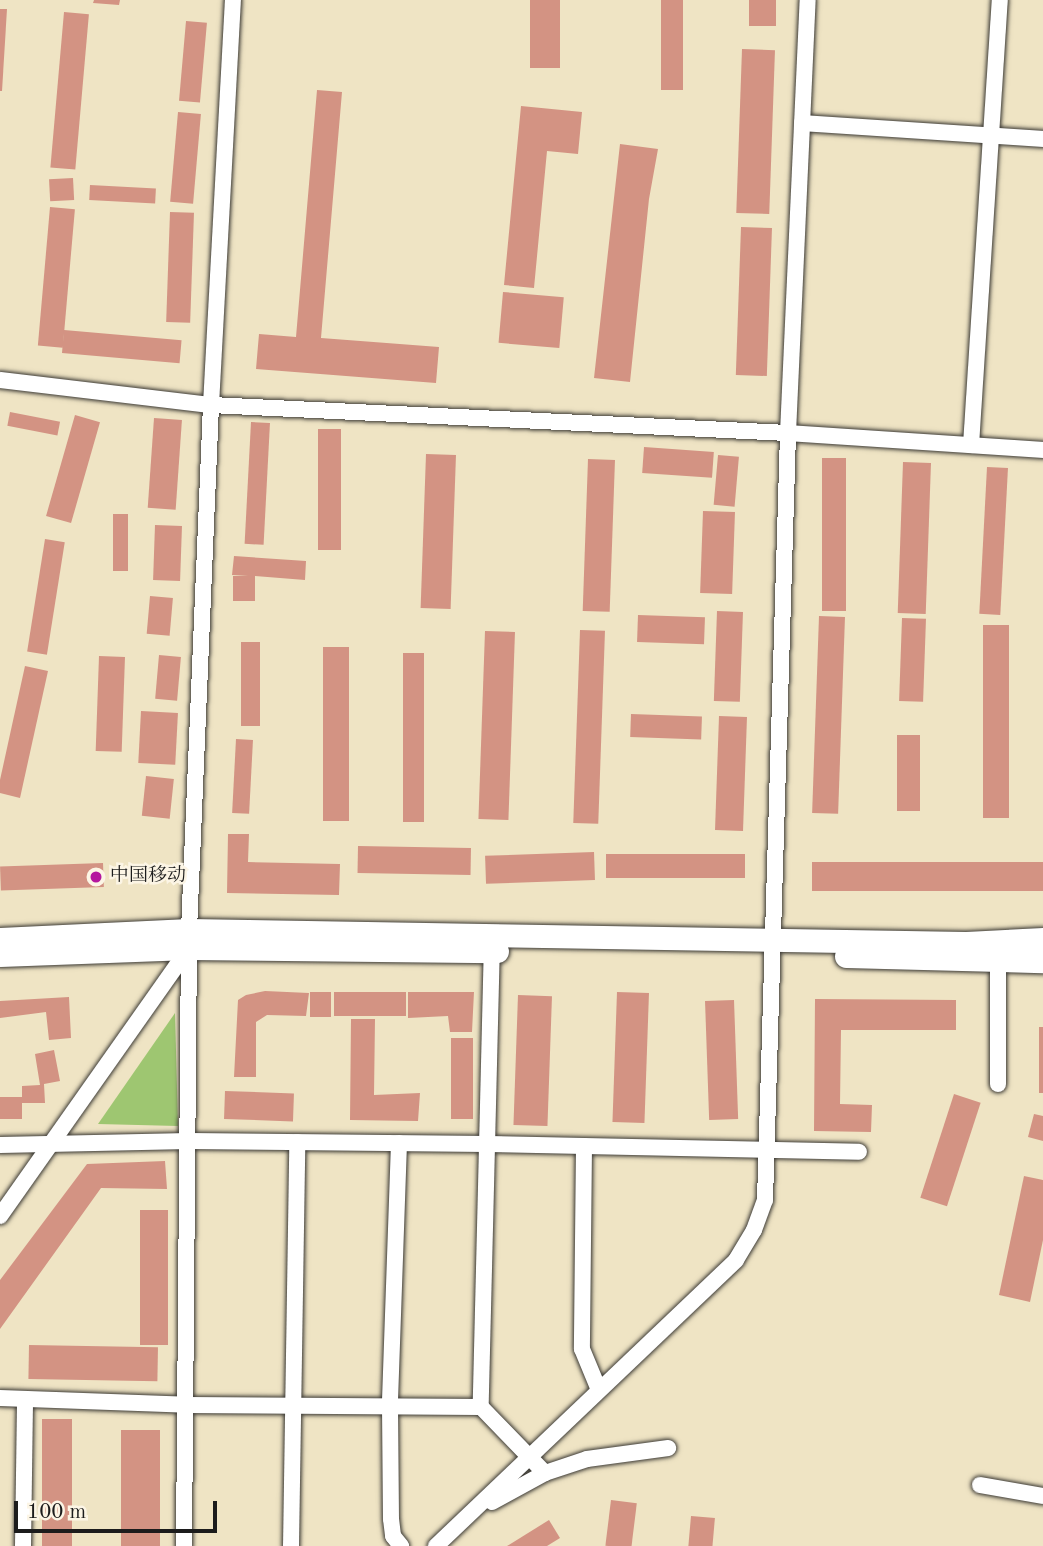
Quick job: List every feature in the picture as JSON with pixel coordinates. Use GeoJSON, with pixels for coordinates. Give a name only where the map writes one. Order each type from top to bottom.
{"type":"FeatureCollection","features":[{"type":"Feature","properties":{"kind":"highway"},"geometry":{"type":"LineString","coordinates":[[0,939],[189,939],[998,951],[1043,961]]}},
{"type":"Feature","properties":{"kind":"highway"},"geometry":{"type":"LineString","coordinates":[[0,955],[189,939]]}},
{"type":"Feature","properties":{"kind":"highway"},"geometry":{"type":"LineString","coordinates":[[998,951],[1043,939]]}},
{"type":"Feature","properties":{"kind":"street"},"geometry":{"type":"LineString","coordinates":[[184,1546],[189,939],[211,405],[233,0]]}},
{"type":"Feature","properties":{"kind":"street"},"geometry":{"type":"LineString","coordinates":[[436,1546],[736,1260],[754,1230],[765,1200],[788,433],[808,0]]}},
{"type":"Feature","properties":{"kind":"street"},"geometry":{"type":"LineString","coordinates":[[971,445],[1000,0]]}},
{"type":"Feature","properties":{"kind":"street"},"geometry":{"type":"LineString","coordinates":[[802,123],[1043,139]]}},
{"type":"Feature","properties":{"kind":"street"},"geometry":{"type":"LineString","coordinates":[[0,380],[211,405],[788,433],[1043,450]]}},
{"type":"Feature","properties":{"kind":"street"},"geometry":{"type":"LineString","coordinates":[[0,1216],[55,1142],[189,939]]}},
{"type":"Feature","properties":{"kind":"street"},"geometry":{"type":"LineString","coordinates":[[481,1407],[492,943]]}},
{"type":"Feature","properties":{"kind":"street"},"geometry":{"type":"LineString","coordinates":[[998,951],[998,1084]]}},
{"type":"Feature","properties":{"kind":"street"},"geometry":{"type":"LineString","coordinates":[[291,1546],[297,1142]]}},
{"type":"Feature","properties":{"kind":"street"},"geometry":{"type":"LineString","coordinates":[[0,1144],[297,1142],[859,1152]]}},
{"type":"Feature","properties":{"kind":"street"},"geometry":{"type":"LineString","coordinates":[[399,1143],[390,1406],[391,1519],[393,1536],[401,1546]]}},
{"type":"Feature","properties":{"kind":"street"},"geometry":{"type":"LineString","coordinates":[[584,1146],[582,1349],[585,1363],[600,1390]]}},
{"type":"Feature","properties":{"kind":"street"},"geometry":{"type":"LineString","coordinates":[[0,1398],[187,1405],[481,1407],[545,1473]]}},
{"type":"Feature","properties":{"kind":"street"},"geometry":{"type":"LineString","coordinates":[[23,1546],[26,1399]]}},
{"type":"Feature","properties":{"kind":"street"},"geometry":{"type":"LineString","coordinates":[[469,1515],[545,1473],[618,1452],[668,1448]]}},
{"type":"Feature","properties":{"kind":"street"},"geometry":{"type":"LineString","coordinates":[[979,1485],[1043,1496]]}},
{"type":"Feature","properties":{"kind":"green space"},"geometry":{"type":"Polygon","coordinates":[[[175,1013],[178,1126],[98,1124],[175,1013]]]}},
{"type":"Feature","properties":{"kind":"building"},"geometry":{"type":"Polygon","coordinates":[[[94,0],[120,0],[119,5],[93,3],[94,0]]]}},
{"type":"Feature","properties":{"kind":"building"},"geometry":{"type":"Polygon","coordinates":[[[530,0],[560,0],[560,68],[530,68],[530,0]]]}},
{"type":"Feature","properties":{"kind":"building"},"geometry":{"type":"Polygon","coordinates":[[[661,0],[683,0],[683,90],[661,90],[661,0]]]}},
{"type":"Feature","properties":{"kind":"building"},"geometry":{"type":"Polygon","coordinates":[[[749,0],[776,0],[776,26],[749,26],[749,0]]]}},
{"type":"Feature","properties":{"kind":"building"},"geometry":{"type":"Polygon","coordinates":[[[0,9],[7,9],[2,91],[0,91],[0,9]]]}},
{"type":"Feature","properties":{"kind":"building"},"geometry":{"type":"Polygon","coordinates":[[[64,12],[89,14],[75,170],[50,167],[64,12]]]}},
{"type":"Feature","properties":{"kind":"building"},"geometry":{"type":"Polygon","coordinates":[[[186,21],[207,23],[200,103],[179,101],[186,21]]]}},
{"type":"Feature","properties":{"kind":"building"},"geometry":{"type":"Polygon","coordinates":[[[742,49],[775,50],[769,214],[736,213],[742,49]]]}},
{"type":"Feature","properties":{"kind":"building"},"geometry":{"type":"Polygon","coordinates":[[[317,90],[342,92],[321,338],[439,347],[436,383],[256,369],[259,334],[296,337],[317,90]]]}},
{"type":"Feature","properties":{"kind":"building"},"geometry":{"type":"Polygon","coordinates":[[[521,106],[582,112],[578,154],[547,151],[534,288],[504,285],[521,106]]]}},
{"type":"Feature","properties":{"kind":"building"},"geometry":{"type":"Polygon","coordinates":[[[178,112],[201,114],[193,204],[170,202],[178,112]]]}},
{"type":"Feature","properties":{"kind":"building"},"geometry":{"type":"Polygon","coordinates":[[[620,144],[658,149],[649,199],[630,382],[594,378],[620,144]]]}},
{"type":"Feature","properties":{"kind":"building"},"geometry":{"type":"Polygon","coordinates":[[[73,178],[74,200],[50,201],[49,179],[73,178]]]}},
{"type":"Feature","properties":{"kind":"building"},"geometry":{"type":"Polygon","coordinates":[[[90,185],[156,188],[155,203],[89,200],[90,185]]]}},
{"type":"Feature","properties":{"kind":"building"},"geometry":{"type":"Polygon","coordinates":[[[50,207],[75,209],[63,348],[38,345],[50,207]]]}},
{"type":"Feature","properties":{"kind":"building"},"geometry":{"type":"Polygon","coordinates":[[[170,212],[194,213],[190,323],[166,322],[170,212]]]}},
{"type":"Feature","properties":{"kind":"building"},"geometry":{"type":"Polygon","coordinates":[[[741,227],[772,228],[767,376],[736,375],[741,227]]]}},
{"type":"Feature","properties":{"kind":"building"},"geometry":{"type":"Polygon","coordinates":[[[503,292],[564,297],[559,348],[499,343],[503,292]]]}},
{"type":"Feature","properties":{"kind":"building"},"geometry":{"type":"Polygon","coordinates":[[[64,330],[182,340],[180,363],[62,353],[64,330]]]}},
{"type":"Feature","properties":{"kind":"building"},"geometry":{"type":"Polygon","coordinates":[[[10,412],[60,422],[57,435],[7,426],[10,412]]]}},
{"type":"Feature","properties":{"kind":"building"},"geometry":{"type":"Polygon","coordinates":[[[75,415],[100,422],[71,523],[46,516],[75,415]]]}},
{"type":"Feature","properties":{"kind":"building"},"geometry":{"type":"Polygon","coordinates":[[[154,418],[182,420],[176,510],[148,508],[154,418]]]}},
{"type":"Feature","properties":{"kind":"building"},"geometry":{"type":"Polygon","coordinates":[[[251,422],[270,423],[264,545],[245,544],[251,422]]]}},
{"type":"Feature","properties":{"kind":"building"},"geometry":{"type":"Polygon","coordinates":[[[318,429],[341,429],[341,550],[318,550],[318,429]]]}},
{"type":"Feature","properties":{"kind":"building"},"geometry":{"type":"Polygon","coordinates":[[[644,447],[714,452],[712,478],[642,473],[644,447]]]}},
{"type":"Feature","properties":{"kind":"building"},"geometry":{"type":"Polygon","coordinates":[[[426,454],[456,455],[451,609],[421,608],[426,454]]]}},
{"type":"Feature","properties":{"kind":"building"},"geometry":{"type":"Polygon","coordinates":[[[718,455],[739,457],[735,507],[714,505],[718,455]]]}},
{"type":"Feature","properties":{"kind":"building"},"geometry":{"type":"Polygon","coordinates":[[[822,458],[846,458],[846,611],[822,611],[822,458]]]}},
{"type":"Feature","properties":{"kind":"building"},"geometry":{"type":"Polygon","coordinates":[[[588,459],[615,460],[610,612],[583,611],[588,459]]]}},
{"type":"Feature","properties":{"kind":"building"},"geometry":{"type":"Polygon","coordinates":[[[903,462],[931,463],[926,614],[898,613],[903,462]]]}},
{"type":"Feature","properties":{"kind":"building"},"geometry":{"type":"Polygon","coordinates":[[[987,467],[1008,468],[1000,615],[979,614],[987,467]]]}},
{"type":"Feature","properties":{"kind":"building"},"geometry":{"type":"Polygon","coordinates":[[[703,511],[735,512],[732,594],[700,593],[703,511]]]}},
{"type":"Feature","properties":{"kind":"building"},"geometry":{"type":"Polygon","coordinates":[[[113,514],[128,514],[128,571],[113,571],[113,514]]]}},
{"type":"Feature","properties":{"kind":"building"},"geometry":{"type":"Polygon","coordinates":[[[155,525],[182,526],[180,581],[153,580],[155,525]]]}},
{"type":"Feature","properties":{"kind":"building"},"geometry":{"type":"Polygon","coordinates":[[[45,539],[65,542],[47,655],[27,652],[45,539]]]}},
{"type":"Feature","properties":{"kind":"building"},"geometry":{"type":"Polygon","coordinates":[[[234,556],[306,561],[305,580],[255,576],[255,601],[233,601],[233,576],[248,576],[232,575],[234,556]]]}},
{"type":"Feature","properties":{"kind":"building"},"geometry":{"type":"Polygon","coordinates":[[[150,596],[173,598],[170,636],[147,634],[150,596]]]}},
{"type":"Feature","properties":{"kind":"building"},"geometry":{"type":"Polygon","coordinates":[[[717,611],[743,612],[740,702],[714,701],[717,611]]]}},
{"type":"Feature","properties":{"kind":"building"},"geometry":{"type":"Polygon","coordinates":[[[638,615],[705,617],[704,644],[637,642],[638,615]]]}},
{"type":"Feature","properties":{"kind":"building"},"geometry":{"type":"Polygon","coordinates":[[[819,616],[845,617],[838,814],[812,813],[819,616]]]}},
{"type":"Feature","properties":{"kind":"building"},"geometry":{"type":"Polygon","coordinates":[[[902,618],[926,619],[923,702],[899,701],[902,618]]]}},
{"type":"Feature","properties":{"kind":"building"},"geometry":{"type":"Polygon","coordinates":[[[983,625],[1009,625],[1009,818],[983,818],[983,625]]]}},
{"type":"Feature","properties":{"kind":"building"},"geometry":{"type":"Polygon","coordinates":[[[580,630],[605,631],[598,824],[573,823],[580,630]]]}},
{"type":"Feature","properties":{"kind":"building"},"geometry":{"type":"Polygon","coordinates":[[[485,631],[515,632],[508,820],[478,819],[485,631]]]}},
{"type":"Feature","properties":{"kind":"building"},"geometry":{"type":"Polygon","coordinates":[[[241,642],[260,642],[260,726],[241,726],[241,642]]]}},
{"type":"Feature","properties":{"kind":"building"},"geometry":{"type":"Polygon","coordinates":[[[323,647],[349,647],[349,821],[323,821],[323,647]]]}},
{"type":"Feature","properties":{"kind":"building"},"geometry":{"type":"Polygon","coordinates":[[[403,653],[424,653],[424,822],[403,822],[403,653]]]}},
{"type":"Feature","properties":{"kind":"building"},"geometry":{"type":"Polygon","coordinates":[[[159,655],[181,657],[177,701],[155,699],[159,655]]]}},
{"type":"Feature","properties":{"kind":"building"},"geometry":{"type":"Polygon","coordinates":[[[99,656],[125,657],[122,752],[96,751],[99,656]]]}},
{"type":"Feature","properties":{"kind":"building"},"geometry":{"type":"Polygon","coordinates":[[[25,666],[48,671],[20,798],[0,793],[0,780],[25,666]]]}},
{"type":"Feature","properties":{"kind":"building"},"geometry":{"type":"Polygon","coordinates":[[[141,711],[178,713],[175,765],[138,763],[141,711]]]}},
{"type":"Feature","properties":{"kind":"building"},"geometry":{"type":"Polygon","coordinates":[[[631,714],[702,716],[701,739],[630,737],[631,714]]]}},
{"type":"Feature","properties":{"kind":"building"},"geometry":{"type":"Polygon","coordinates":[[[719,716],[747,717],[743,831],[715,830],[719,716]]]}},
{"type":"Feature","properties":{"kind":"building"},"geometry":{"type":"Polygon","coordinates":[[[897,735],[920,735],[920,811],[897,811],[897,735]]]}},
{"type":"Feature","properties":{"kind":"building"},"geometry":{"type":"Polygon","coordinates":[[[236,739],[253,740],[249,814],[232,813],[236,739]]]}},
{"type":"Feature","properties":{"kind":"building"},"geometry":{"type":"Polygon","coordinates":[[[146,776],[174,779],[170,819],[142,816],[146,776]]]}},
{"type":"Feature","properties":{"kind":"building"},"geometry":{"type":"Polygon","coordinates":[[[228,834],[249,834],[248,862],[340,864],[339,895],[227,893],[228,834]]]}},
{"type":"Feature","properties":{"kind":"building"},"geometry":{"type":"Polygon","coordinates":[[[358,846],[471,848],[471,875],[358,873],[358,846]]]}},
{"type":"Feature","properties":{"kind":"building"},"geometry":{"type":"Polygon","coordinates":[[[594,852],[595,880],[486,884],[485,856],[594,852]]]}},
{"type":"Feature","properties":{"kind":"building"},"geometry":{"type":"Polygon","coordinates":[[[606,854],[745,854],[745,878],[606,878],[606,854]]]}},
{"type":"Feature","properties":{"kind":"building"},"geometry":{"type":"Polygon","coordinates":[[[812,862],[1043,862],[1043,891],[812,891],[812,862]]]}},
{"type":"Feature","properties":{"kind":"building"},"geometry":{"type":"Polygon","coordinates":[[[103,863],[104,887],[1,891],[0,867],[103,863]]]}},
{"type":"Feature","properties":{"kind":"building"},"geometry":{"type":"Polygon","coordinates":[[[265,991],[309,993],[306,1016],[267,1015],[256,1022],[256,1077],[234,1077],[238,1000],[246,995],[265,991]]]}},
{"type":"Feature","properties":{"kind":"building"},"geometry":{"type":"Polygon","coordinates":[[[310,992],[331,992],[331,1017],[310,1017],[310,992]]]}},
{"type":"Feature","properties":{"kind":"building"},"geometry":{"type":"Polygon","coordinates":[[[334,992],[406,992],[406,1016],[334,1016],[334,992]]]}},
{"type":"Feature","properties":{"kind":"building"},"geometry":{"type":"Polygon","coordinates":[[[408,992],[474,992],[472,1032],[450,1032],[448,1016],[408,1018],[408,992]]]}},
{"type":"Feature","properties":{"kind":"building"},"geometry":{"type":"Polygon","coordinates":[[[617,992],[649,993],[644,1123],[612,1122],[617,992]]]}},
{"type":"Feature","properties":{"kind":"building"},"geometry":{"type":"Polygon","coordinates":[[[518,995],[552,996],[547,1126],[513,1125],[518,995]]]}},
{"type":"Feature","properties":{"kind":"building"},"geometry":{"type":"Polygon","coordinates":[[[69,997],[71,1038],[49,1040],[46,1012],[0,1018],[0,1001],[69,997]]]}},
{"type":"Feature","properties":{"kind":"building"},"geometry":{"type":"Polygon","coordinates":[[[815,999],[956,1000],[956,1030],[841,1030],[840,1104],[872,1105],[871,1132],[814,1131],[815,999]]]}},
{"type":"Feature","properties":{"kind":"building"},"geometry":{"type":"Polygon","coordinates":[[[734,1000],[738,1119],[709,1120],[705,1001],[734,1000]]]}},
{"type":"Feature","properties":{"kind":"building"},"geometry":{"type":"Polygon","coordinates":[[[351,1019],[375,1019],[374,1095],[420,1093],[418,1121],[350,1120],[351,1019]]]}},
{"type":"Feature","properties":{"kind":"building"},"geometry":{"type":"Polygon","coordinates":[[[1039,1027],[1043,1027],[1043,1093],[1039,1093],[1039,1027]]]}},
{"type":"Feature","properties":{"kind":"building"},"geometry":{"type":"Polygon","coordinates":[[[451,1038],[473,1038],[473,1119],[451,1119],[451,1038]]]}},
{"type":"Feature","properties":{"kind":"building"},"geometry":{"type":"Polygon","coordinates":[[[54,1050],[60,1081],[44,1084],[45,1103],[22,1103],[22,1119],[0,1119],[0,1097],[22,1097],[22,1086],[40,1085],[35,1054],[54,1050]]]}},
{"type":"Feature","properties":{"kind":"building"},"geometry":{"type":"Polygon","coordinates":[[[225,1091],[294,1093],[293,1121],[224,1119],[225,1091]]]}},
{"type":"Feature","properties":{"kind":"building"},"geometry":{"type":"Polygon","coordinates":[[[954,1094],[981,1103],[947,1206],[920,1198],[954,1094]]]}},
{"type":"Feature","properties":{"kind":"building"},"geometry":{"type":"Polygon","coordinates":[[[1034,1114],[1043,1116],[1043,1141],[1028,1137],[1034,1114]]]}},
{"type":"Feature","properties":{"kind":"building"},"geometry":{"type":"Polygon","coordinates":[[[165,1161],[167,1189],[101,1188],[0,1329],[0,1280],[87,1164],[165,1161]]]}},
{"type":"Feature","properties":{"kind":"building"},"geometry":{"type":"Polygon","coordinates":[[[1024,1176],[1043,1180],[1043,1240],[1030,1302],[999,1295],[1024,1176]]]}},
{"type":"Feature","properties":{"kind":"building"},"geometry":{"type":"Polygon","coordinates":[[[140,1210],[168,1210],[168,1345],[140,1345],[140,1210]]]}},
{"type":"Feature","properties":{"kind":"building"},"geometry":{"type":"Polygon","coordinates":[[[29,1345],[158,1347],[157,1381],[28,1379],[29,1345]]]}},
{"type":"Feature","properties":{"kind":"building"},"geometry":{"type":"Polygon","coordinates":[[[42,1419],[72,1419],[72,1546],[42,1546],[42,1419]]]}},
{"type":"Feature","properties":{"kind":"building"},"geometry":{"type":"Polygon","coordinates":[[[121,1430],[160,1430],[160,1546],[121,1546],[121,1430]]]}},
{"type":"Feature","properties":{"kind":"building"},"geometry":{"type":"Polygon","coordinates":[[[611,1500],[637,1503],[632,1546],[605,1546],[611,1500]]]}},
{"type":"Feature","properties":{"kind":"building"},"geometry":{"type":"Polygon","coordinates":[[[691,1516],[715,1518],[712,1546],[688,1546],[691,1516]]]}},
{"type":"Feature","properties":{"kind":"building"},"geometry":{"type":"Polygon","coordinates":[[[549,1520],[560,1538],[547,1546],[507,1546],[549,1520]]]}},
{"type":"Feature","properties":{"kind":"place","name":"中国移动"},"geometry":{"type":"Point","coordinates":[96,877]}}]}
